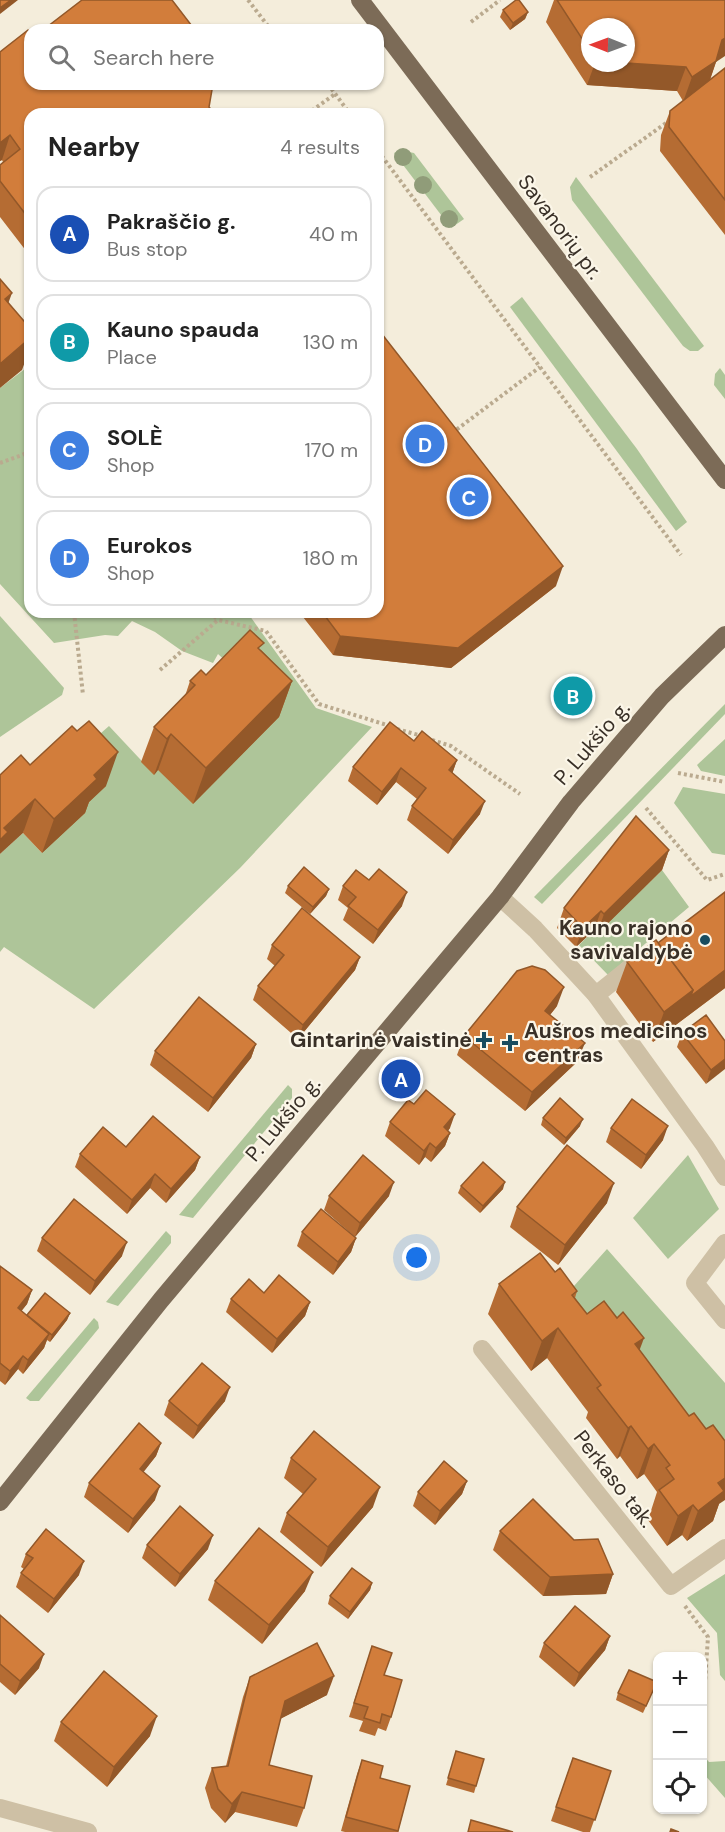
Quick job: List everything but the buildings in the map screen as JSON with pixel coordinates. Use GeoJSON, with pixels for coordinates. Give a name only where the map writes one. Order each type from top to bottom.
{"type":"FeatureCollection","features":[{"type":"Feature","properties":{"kind":"main road","name":"Savanorių pr."},"geometry":{"type":"LineString","coordinates":[[360,0],[378,24]]}},
{"type":"Feature","properties":{"kind":"main road","name":"Savanorių pr."},"geometry":{"type":"LineString","coordinates":[[384,32],[725,480]]}},
{"type":"Feature","properties":{"kind":"main road","name":"P. Lukšio g."},"geometry":{"type":"LineString","coordinates":[[0,1502],[161,1300],[500,897],[571,802],[662,696],[725,635]]}},
{"type":"Feature","properties":{"kind":"street"},"geometry":{"type":"LineString","coordinates":[[500,897],[535,929],[596,995],[725,1177]]}},
{"type":"Feature","properties":{"kind":"street"},"geometry":{"type":"LineString","coordinates":[[596,995],[651,951]]}},
{"type":"Feature","properties":{"kind":"street"},"geometry":{"type":"LineString","coordinates":[[725,1243],[695,1283],[725,1320]]}},
{"type":"Feature","properties":{"kind":"street","name":"Perkaso tak."},"geometry":{"type":"LineString","coordinates":[[482,1349],[671,1586]]}},
{"type":"Feature","properties":{"kind":"street"},"geometry":{"type":"LineString","coordinates":[[671,1586],[725,1548]]}},
{"type":"Feature","properties":{"kind":"street"},"geometry":{"type":"LineString","coordinates":[[0,1808],[88,1832]]}},
{"type":"Feature","properties":{"kind":"path"},"geometry":{"type":"LineString","coordinates":[[248,0],[266,24]]}},
{"type":"Feature","properties":{"kind":"path"},"geometry":{"type":"LineString","coordinates":[[471,22],[500,0]]}},
{"type":"Feature","properties":{"kind":"path"},"geometry":{"type":"LineString","coordinates":[[332,90],[346,108]]}},
{"type":"Feature","properties":{"kind":"path"},"geometry":{"type":"LineString","coordinates":[[315,108],[335,94]]}},
{"type":"Feature","properties":{"kind":"path"},"geometry":{"type":"LineString","coordinates":[[590,177],[672,118]]}},
{"type":"Feature","properties":{"kind":"path"},"geometry":{"type":"LineString","coordinates":[[384,159],[681,555]]}},
{"type":"Feature","properties":{"kind":"path"},"geometry":{"type":"LineString","coordinates":[[451,433],[540,368]]}},
{"type":"Feature","properties":{"kind":"path"},"geometry":{"type":"LineString","coordinates":[[0,463],[24,454]]}},
{"type":"Feature","properties":{"kind":"path"},"geometry":{"type":"LineString","coordinates":[[75,618],[83,695]]}},
{"type":"Feature","properties":{"kind":"path"},"geometry":{"type":"LineString","coordinates":[[160,670],[218,620],[266,631],[319,704],[451,746],[520,794]]}},
{"type":"Feature","properties":{"kind":"path"},"geometry":{"type":"LineString","coordinates":[[678,773],[725,782]]}},
{"type":"Feature","properties":{"kind":"path"},"geometry":{"type":"LineString","coordinates":[[646,808],[707,880],[725,874]]}},
{"type":"Feature","properties":{"kind":"path"},"geometry":{"type":"LineString","coordinates":[[671,1586],[708,1637],[707,1652]]}},
{"type":"Feature","properties":{"kind":"green space"},"geometry":{"type":"Polygon","coordinates":[[[400,150],[414,153],[464,219],[451,228],[394,153],[400,150]]]}},
{"type":"Feature","properties":{"kind":"green space"},"geometry":{"type":"Polygon","coordinates":[[[576,177],[704,346],[698,351],[690,351],[683,346],[572,200],[570,187],[576,177]]]}},
{"type":"Feature","properties":{"kind":"green space"},"geometry":{"type":"Polygon","coordinates":[[[522,297],[637,449],[687,522],[676,531],[510,307],[522,297]]]}},
{"type":"Feature","properties":{"kind":"green space"},"geometry":{"type":"Polygon","coordinates":[[[720,368],[725,375],[725,399],[714,385],[715,374],[720,368]]]}},
{"type":"Feature","properties":{"kind":"green space"},"geometry":{"type":"Polygon","coordinates":[[[24,370],[24,610],[0,584],[0,388],[24,370]]]}},
{"type":"Feature","properties":{"kind":"green space"},"geometry":{"type":"Polygon","coordinates":[[[0,616],[64,688],[62,695],[0,737],[0,616]]]}},
{"type":"Feature","properties":{"kind":"green space"},"geometry":{"type":"Polygon","coordinates":[[[31,618],[251,618],[316,708],[372,727],[240,868],[94,1009],[4,947],[0,952],[0,854],[23,833],[42,853],[76,755],[109,726],[154,774],[246,683],[218,654],[213,663],[182,651],[155,632],[132,621],[118,636],[105,635],[54,643],[31,618]]]}},
{"type":"Feature","properties":{"kind":"green space"},"geometry":{"type":"Polygon","coordinates":[[[725,704],[725,714],[542,904],[534,897],[725,704]]]}},
{"type":"Feature","properties":{"kind":"green space"},"geometry":{"type":"Polygon","coordinates":[[[725,739],[725,776],[701,771],[697,765],[725,739]]]}},
{"type":"Feature","properties":{"kind":"green space"},"geometry":{"type":"Polygon","coordinates":[[[683,787],[725,794],[725,855],[712,853],[674,803],[683,787]]]}},
{"type":"Feature","properties":{"kind":"green space"},"geometry":{"type":"Polygon","coordinates":[[[662,870],[689,907],[608,975],[579,945],[594,930],[597,933],[662,870]]]}},
{"type":"Feature","properties":{"kind":"green space"},"geometry":{"type":"Polygon","coordinates":[[[288,1085],[292,1089],[292,1098],[193,1218],[179,1215],[288,1085]]]}},
{"type":"Feature","properties":{"kind":"green space"},"geometry":{"type":"Polygon","coordinates":[[[688,1155],[719,1209],[668,1259],[633,1218],[688,1155]]]}},
{"type":"Feature","properties":{"kind":"green space"},"geometry":{"type":"Polygon","coordinates":[[[166,1231],[171,1236],[171,1243],[118,1306],[106,1302],[166,1231]]]}},
{"type":"Feature","properties":{"kind":"green space"},"geometry":{"type":"Polygon","coordinates":[[[607,1249],[725,1383],[725,1499],[549,1298],[574,1286],[607,1249]]]}},
{"type":"Feature","properties":{"kind":"green space"},"geometry":{"type":"Polygon","coordinates":[[[94,1318],[99,1328],[39,1401],[30,1401],[26,1398],[94,1318]]]}},
{"type":"Feature","properties":{"kind":"green space"},"geometry":{"type":"Polygon","coordinates":[[[725,1574],[725,1681],[720,1675],[717,1633],[687,1598],[725,1574]]]}},
{"type":"Feature","properties":{"kind":"green space"},"geometry":{"type":"Polygon","coordinates":[[[707,1760],[709,1762],[725,1761],[725,1798],[707,1778],[707,1760]]]}},
{"type":"Feature","properties":{"kind":"place","name":"Eurokos"},"geometry":{"type":"Point","coordinates":[425,444]}},
{"type":"Feature","properties":{"kind":"place","name":"SOLÈ"},"geometry":{"type":"Point","coordinates":[469,497]}},
{"type":"Feature","properties":{"kind":"place","name":"Kauno spauda"},"geometry":{"type":"Point","coordinates":[573,696]}},
{"type":"Feature","properties":{"kind":"place","name":"Kauno rajono savivaldybė"},"geometry":{"type":"Point","coordinates":[705,940]}},
{"type":"Feature","properties":{"kind":"place","name":"Gintarinė vaistinė"},"geometry":{"type":"Point","coordinates":[484,1040]}},
{"type":"Feature","properties":{"kind":"place","name":"Aušros medicinos centras"},"geometry":{"type":"Point","coordinates":[510,1043]}},
{"type":"Feature","properties":{"kind":"place","name":"Pakraščio g."},"geometry":{"type":"Point","coordinates":[401,1079]}}]}
